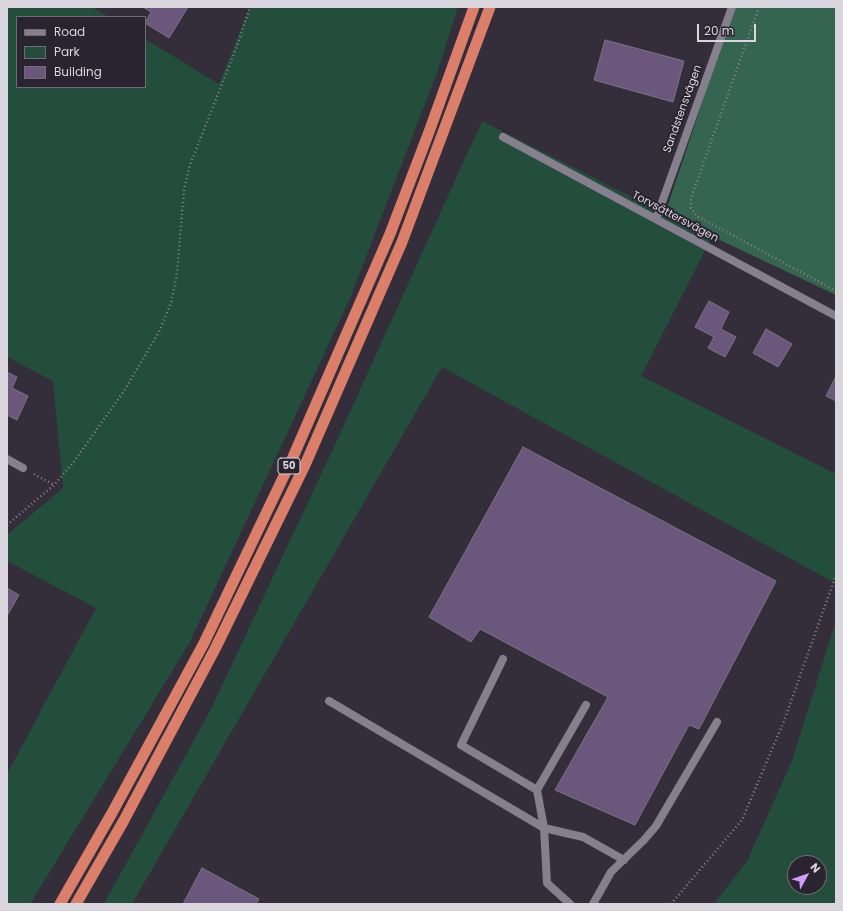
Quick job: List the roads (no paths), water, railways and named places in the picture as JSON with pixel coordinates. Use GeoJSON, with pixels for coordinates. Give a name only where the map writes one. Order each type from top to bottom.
{"type":"FeatureCollection","features":[{"type":"Feature","properties":{"kind":"highway","name":"50"},"geometry":{"type":"LineString","coordinates":[[60,904],[112,813],[204,643],[293,457],[390,234],[474,7]]}},
{"type":"Feature","properties":{"kind":"highway","name":"50"},"geometry":{"type":"LineString","coordinates":[[76,904],[123,822],[215,649],[305,465],[402,242],[490,7]]}},
{"type":"Feature","properties":{"kind":"street","name":"Sandstensvägen"},"geometry":{"type":"LineString","coordinates":[[656,219],[732,7]]}},
{"type":"Feature","properties":{"kind":"street","name":"Torvsättersvägen"},"geometry":{"type":"LineString","coordinates":[[503,137],[836,316]]}},
{"type":"Feature","properties":{"kind":"street"},"geometry":{"type":"LineString","coordinates":[[7,459],[23,468]]}},
{"type":"Feature","properties":{"kind":"street"},"geometry":{"type":"LineString","coordinates":[[502,659],[461,744],[537,790]]}},
{"type":"Feature","properties":{"kind":"street"},"geometry":{"type":"LineString","coordinates":[[329,701],[544,828],[583,837],[624,860]]}},
{"type":"Feature","properties":{"kind":"street"},"geometry":{"type":"LineString","coordinates":[[570,904],[547,883],[544,828],[537,790],[586,705]]}},
{"type":"Feature","properties":{"kind":"street"},"geometry":{"type":"LineString","coordinates":[[593,904],[611,872],[644,840],[656,826],[717,722]]}}]}
